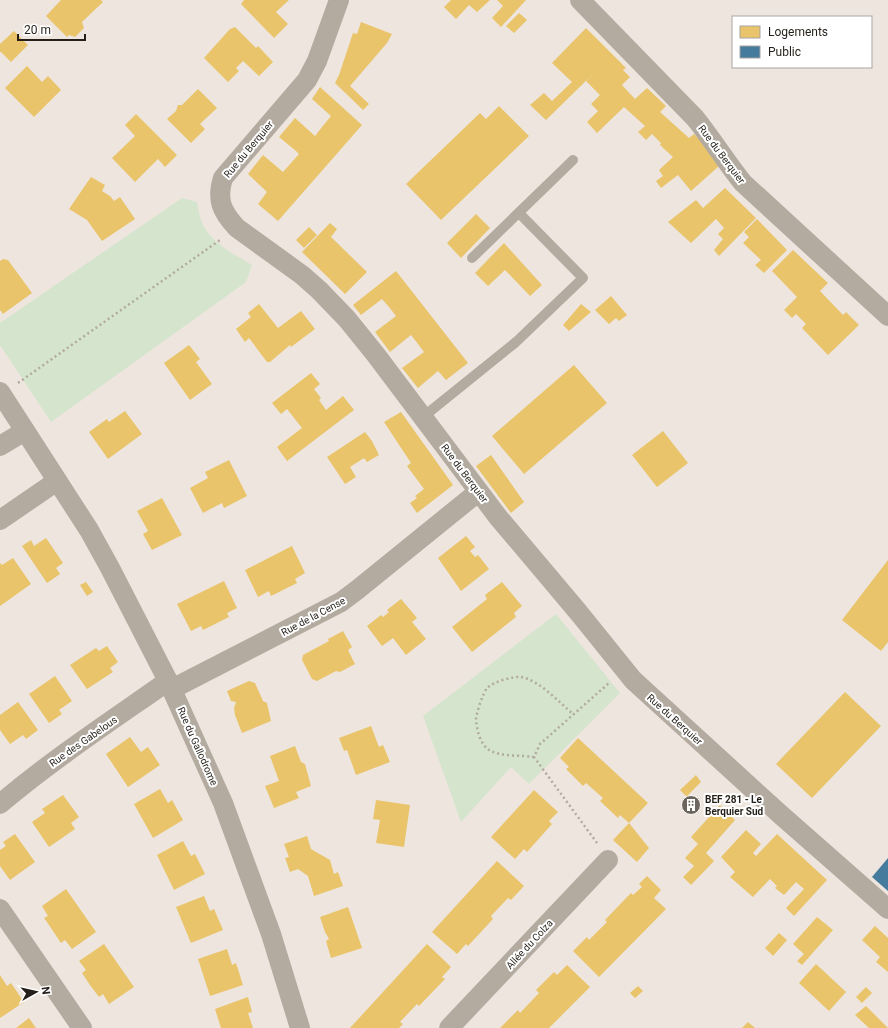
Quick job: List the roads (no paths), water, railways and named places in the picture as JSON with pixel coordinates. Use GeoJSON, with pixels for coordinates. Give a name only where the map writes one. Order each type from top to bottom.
{"type":"FeatureCollection","features":[{"type":"Feature","properties":{"kind":"street","name":"Rue du Berquier"},"geometry":{"type":"LineString","coordinates":[[339,0],[317,61],[307,80],[223,178],[220,189],[220,202],[228,219],[237,228],[297,271],[333,304],[362,337],[478,492],[513,536],[579,613],[624,670],[650,696],[888,909]]}},
{"type":"Feature","properties":{"kind":"street","name":"Rue du Berquier"},"geometry":{"type":"LineString","coordinates":[[580,0],[695,118],[743,183],[888,316]]}},
{"type":"Feature","properties":{"kind":"street","name":"Rue du Gallodrome"},"geometry":{"type":"LineString","coordinates":[[1,393],[89,530],[170,685],[224,803],[272,934],[300,1028]]}},
{"type":"Feature","properties":{"kind":"street"},"geometry":{"type":"LineString","coordinates":[[0,446],[25,431]]}},
{"type":"Feature","properties":{"kind":"street"},"geometry":{"type":"LineString","coordinates":[[0,520],[57,481]]}},
{"type":"Feature","properties":{"kind":"street","name":"Rue de la Cense"},"geometry":{"type":"LineString","coordinates":[[170,685],[341,602],[358,590],[478,492]]}},
{"type":"Feature","properties":{"kind":"street","name":"Rue des Gabelous"},"geometry":{"type":"LineString","coordinates":[[0,804],[25,783],[72,748],[170,685]]}},
{"type":"Feature","properties":{"kind":"street","name":"Allée du Colza"},"geometry":{"type":"LineString","coordinates":[[449,1028],[608,860]]}},
{"type":"Feature","properties":{"kind":"street"},"geometry":{"type":"LineString","coordinates":[[0,909],[82,1028]]}},
{"type":"Feature","properties":{"kind":"lane"},"geometry":{"type":"LineString","coordinates":[[472,258],[573,160]]}},
{"type":"Feature","properties":{"kind":"lane"},"geometry":{"type":"LineString","coordinates":[[423,417],[516,342],[583,278],[519,213]]}},
{"type":"Feature","properties":{"kind":"place","name":"BEF 281 - Le Berquier Sud"},"geometry":{"type":"Point","coordinates":[691,805]}}]}
